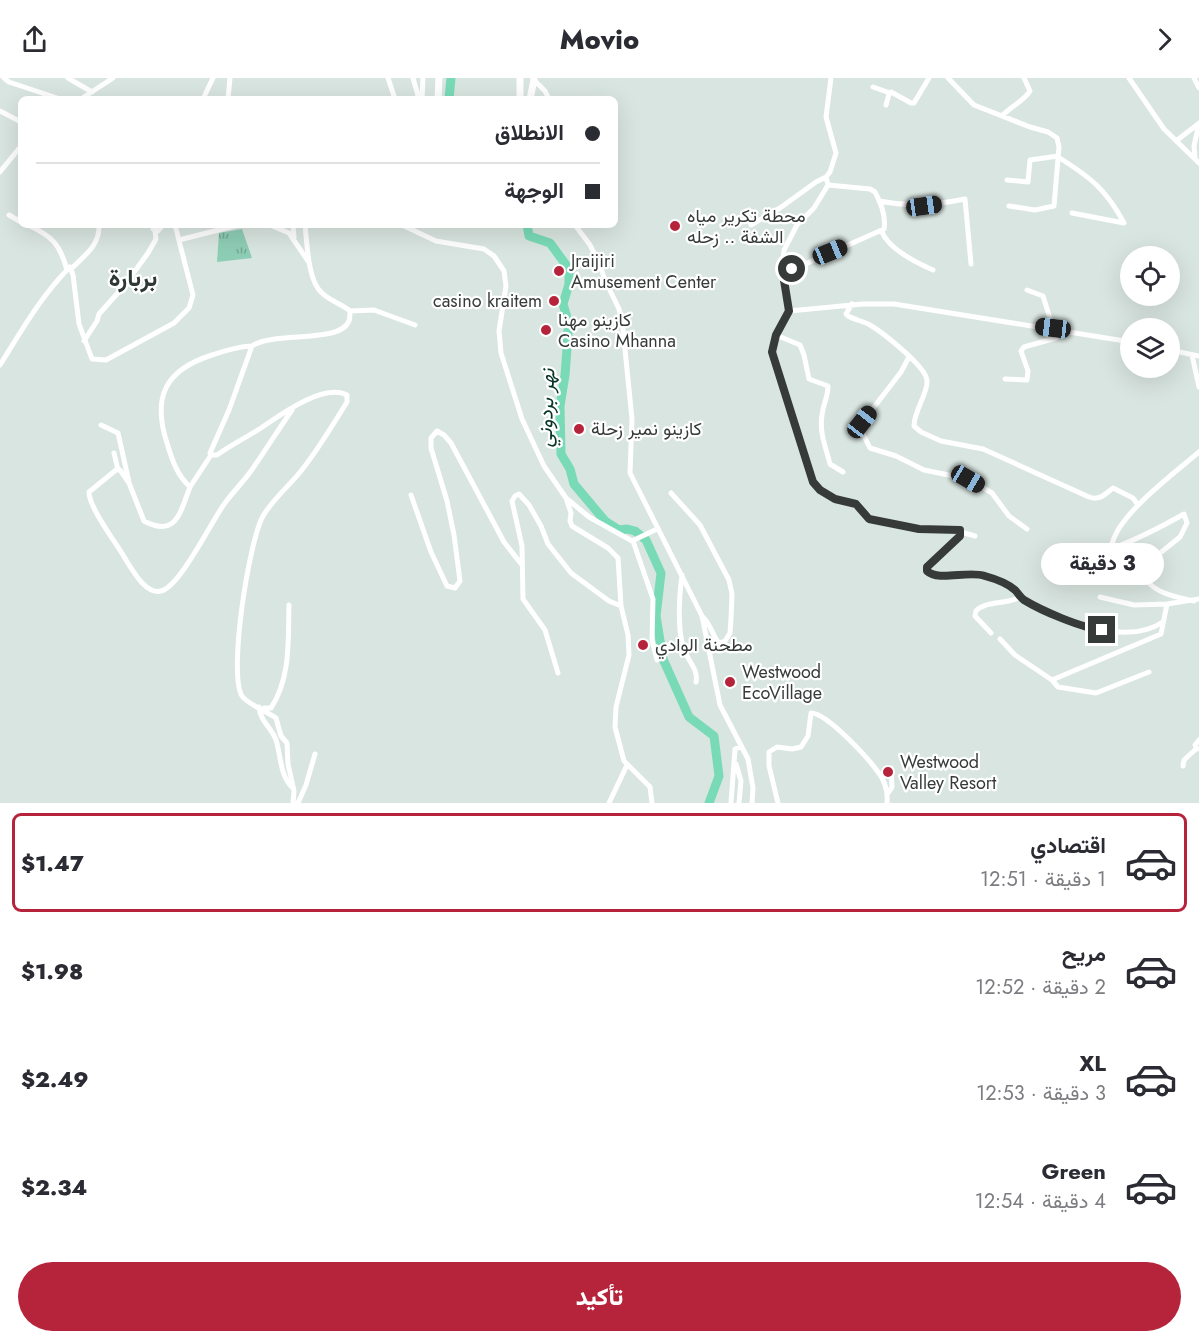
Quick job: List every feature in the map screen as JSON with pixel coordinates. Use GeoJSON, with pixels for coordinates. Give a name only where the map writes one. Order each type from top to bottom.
{"type":"FeatureCollection","features":[{"type":"Feature","properties":{"kind":"main road"},"geometry":{"type":"LineString","coordinates":[[438,96],[439,78]]}},
{"type":"Feature","properties":{"kind":"main road"},"geometry":{"type":"LineString","coordinates":[[520,78],[520,96]]}},
{"type":"Feature","properties":{"kind":"main road"},"geometry":{"type":"LineString","coordinates":[[530,96],[533,79]]}},
{"type":"Feature","properties":{"kind":"street"},"geometry":{"type":"LineString","coordinates":[[4,78],[9,82],[51,96]]}},
{"type":"Feature","properties":{"kind":"street"},"geometry":{"type":"LineString","coordinates":[[68,78],[92,92]]}},
{"type":"Feature","properties":{"kind":"street"},"geometry":{"type":"LineString","coordinates":[[86,96],[113,78]]}},
{"type":"Feature","properties":{"kind":"street"},"geometry":{"type":"LineString","coordinates":[[204,96],[213,78]]}},
{"type":"Feature","properties":{"kind":"street"},"geometry":{"type":"LineString","coordinates":[[228,96],[230,78]]}},
{"type":"Feature","properties":{"kind":"street"},"geometry":{"type":"LineString","coordinates":[[388,78],[394,96]]}},
{"type":"Feature","properties":{"kind":"street"},"geometry":{"type":"LineString","coordinates":[[413,78],[419,96]]}},
{"type":"Feature","properties":{"kind":"street"},"geometry":{"type":"LineString","coordinates":[[420,96],[423,78]]}},
{"type":"Feature","properties":{"kind":"street"},"geometry":{"type":"LineString","coordinates":[[751,225],[780,208],[830,172],[836,153],[826,117],[831,78]]}},
{"type":"Feature","properties":{"kind":"street"},"geometry":{"type":"LineString","coordinates":[[873,87],[913,104],[929,78]]}},
{"type":"Feature","properties":{"kind":"street"},"geometry":{"type":"LineString","coordinates":[[948,78],[974,105],[1048,132],[1057,138],[1059,147],[1054,206],[1035,210],[1009,206]]}},
{"type":"Feature","properties":{"kind":"street"},"geometry":{"type":"LineString","coordinates":[[1002,116],[1030,91],[1024,78]]}},
{"type":"Feature","properties":{"kind":"street"},"geometry":{"type":"LineString","coordinates":[[1129,78],[1164,129],[1197,160]]}},
{"type":"Feature","properties":{"kind":"street"},"geometry":{"type":"LineString","coordinates":[[1194,78],[1199,88]]}},
{"type":"Feature","properties":{"kind":"street"},"geometry":{"type":"LineString","coordinates":[[533,79],[548,96]]}},
{"type":"Feature","properties":{"kind":"street"},"geometry":{"type":"LineString","coordinates":[[886,105],[890,93]]}},
{"type":"Feature","properties":{"kind":"street"},"geometry":{"type":"LineString","coordinates":[[0,111],[18,120]]}},
{"type":"Feature","properties":{"kind":"street"},"geometry":{"type":"LineString","coordinates":[[1176,141],[1199,123]]}},
{"type":"Feature","properties":{"kind":"street"},"geometry":{"type":"LineString","coordinates":[[1197,160],[1194,146],[1199,123]]}},
{"type":"Feature","properties":{"kind":"street"},"geometry":{"type":"LineString","coordinates":[[0,172],[18,150]]}},
{"type":"Feature","properties":{"kind":"street"},"geometry":{"type":"LineString","coordinates":[[1007,180],[1028,182],[1030,160],[1058,157],[1101,188],[1113,202],[1124,223],[1072,213]]}},
{"type":"Feature","properties":{"kind":"street"},"geometry":{"type":"LineString","coordinates":[[826,177],[828,185],[814,208],[797,225],[784,250],[783,274],[789,311],[776,335],[772,352],[809,473],[816,486],[835,499],[856,504],[869,519],[919,529],[938,531],[958,529],[975,536]]}},
{"type":"Feature","properties":{"kind":"street"},"geometry":{"type":"LineString","coordinates":[[783,274],[882,232],[885,225],[875,192],[870,189],[828,185]]}},
{"type":"Feature","properties":{"kind":"street"},"geometry":{"type":"LineString","coordinates":[[879,201],[898,205],[924,206],[965,199],[971,264]]}},
{"type":"Feature","properties":{"kind":"street"},"geometry":{"type":"LineString","coordinates":[[9,215],[18,220]]}},
{"type":"Feature","properties":{"kind":"street"},"geometry":{"type":"LineString","coordinates":[[34,228],[52,238],[69,269],[79,324],[92,359],[106,360],[164,329],[184,315],[192,302],[193,295],[177,228]]}},
{"type":"Feature","properties":{"kind":"street"},"geometry":{"type":"LineString","coordinates":[[0,365],[38,304],[97,241],[99,228]]}},
{"type":"Feature","properties":{"kind":"street"},"geometry":{"type":"LineString","coordinates":[[84,340],[99,314],[124,286],[148,253],[156,239],[154,228]]}},
{"type":"Feature","properties":{"kind":"street"},"geometry":{"type":"LineString","coordinates":[[179,240],[226,228]]}},
{"type":"Feature","properties":{"kind":"street"},"geometry":{"type":"LineString","coordinates":[[277,228],[289,233],[309,263]]}},
{"type":"Feature","properties":{"kind":"street"},"geometry":{"type":"LineString","coordinates":[[293,228],[294,239]]}},
{"type":"Feature","properties":{"kind":"street"},"geometry":{"type":"LineString","coordinates":[[305,228],[309,263],[318,290],[350,311],[374,310],[415,325]]}},
{"type":"Feature","properties":{"kind":"street"},"geometry":{"type":"LineString","coordinates":[[408,228],[436,241],[484,249],[494,256],[504,271],[506,286],[499,331],[501,353],[522,419],[544,466],[566,498],[579,511],[636,540],[653,598],[652,640],[657,660]]}},
{"type":"Feature","properties":{"kind":"street"},"geometry":{"type":"LineString","coordinates":[[577,228],[590,245],[619,309],[632,418],[630,473],[702,616],[720,705],[748,759],[753,788],[752,803]]}},
{"type":"Feature","properties":{"kind":"street"},"geometry":{"type":"LineString","coordinates":[[882,232],[893,245],[933,270]]}},
{"type":"Feature","properties":{"kind":"street"},"geometry":{"type":"LineString","coordinates":[[1005,379],[1027,380],[1028,371],[1021,351],[1024,347],[1056,338],[1055,328],[1043,296],[1027,290]]}},
{"type":"Feature","properties":{"kind":"street"},"geometry":{"type":"LineString","coordinates":[[789,311],[852,304],[894,304],[1120,340]]}},
{"type":"Feature","properties":{"kind":"street"},"geometry":{"type":"LineString","coordinates":[[852,304],[846,314],[872,326],[898,346],[927,379],[914,420],[914,426],[918,430],[941,441],[983,449],[1089,498],[1102,498],[1113,488],[1133,498],[1138,505]]}},
{"type":"Feature","properties":{"kind":"street"},"geometry":{"type":"LineString","coordinates":[[190,488],[181,479],[164,433],[160,408],[171,380],[190,363],[236,348],[252,346],[260,341],[333,333],[349,321],[350,311]]}},
{"type":"Feature","properties":{"kind":"street"},"geometry":{"type":"LineString","coordinates":[[776,335],[800,345],[809,379],[828,386],[822,414],[822,437],[830,464],[843,472]]}},
{"type":"Feature","properties":{"kind":"street"},"geometry":{"type":"LineString","coordinates":[[101,425],[118,433],[129,483],[144,521],[162,528],[174,522],[190,488],[211,455],[210,452],[229,410],[252,346]]}},
{"type":"Feature","properties":{"kind":"street"},"geometry":{"type":"LineString","coordinates":[[1180,352],[1196,356],[1199,387]]}},
{"type":"Feature","properties":{"kind":"street"},"geometry":{"type":"LineString","coordinates":[[909,357],[901,372],[861,424],[861,430],[870,448],[880,453],[896,456],[924,470],[968,479],[992,493],[1009,516],[1027,529]]}},
{"type":"Feature","properties":{"kind":"street"},"geometry":{"type":"LineString","coordinates":[[211,455],[217,455],[294,406],[323,395],[335,393],[347,395],[348,400],[313,455],[269,507],[261,520],[248,567],[238,645],[238,671],[242,696],[276,718],[281,736],[287,743],[293,803]]}},
{"type":"Feature","properties":{"kind":"street"},"geometry":{"type":"LineString","coordinates":[[118,470],[90,490],[90,498],[128,562],[148,590],[164,591],[174,583],[224,504],[252,469],[294,406]]}},
{"type":"Feature","properties":{"kind":"street"},"geometry":{"type":"LineString","coordinates":[[411,495],[431,552],[447,586],[455,588],[460,581],[454,535],[447,501],[431,448],[436,430],[451,443],[504,542],[522,565]]}},
{"type":"Feature","properties":{"kind":"street"},"geometry":{"type":"LineString","coordinates":[[1197,600],[1161,591],[1149,585],[1145,578],[1149,562],[1180,537],[1188,523],[1184,514],[1133,541],[1116,547],[1112,544],[1113,536],[1138,505],[1199,452]]}},
{"type":"Feature","properties":{"kind":"street"},"geometry":{"type":"LineString","coordinates":[[114,453],[118,470],[129,483]]}},
{"type":"Feature","properties":{"kind":"street"},"geometry":{"type":"LineString","coordinates":[[671,493],[700,525],[729,580],[732,594],[731,619],[730,633],[725,641],[719,643],[716,640],[708,621],[702,616]]}},
{"type":"Feature","properties":{"kind":"street"},"geometry":{"type":"LineString","coordinates":[[558,673],[545,630],[523,599],[522,546],[512,501],[515,496],[519,494],[529,506],[548,544],[571,573],[609,601],[621,606]]}},
{"type":"Feature","properties":{"kind":"street"},"geometry":{"type":"LineString","coordinates":[[566,498],[571,516],[570,523],[608,548],[618,558],[621,606],[628,635],[629,655],[616,706],[615,727],[620,750],[627,765],[650,787],[652,803]]}},
{"type":"Feature","properties":{"kind":"street"},"geometry":{"type":"LineString","coordinates":[[571,516],[574,512],[579,511]]}},
{"type":"Feature","properties":{"kind":"street"},"geometry":{"type":"LineString","coordinates":[[636,540],[657,529]]}},
{"type":"Feature","properties":{"kind":"street"},"geometry":{"type":"LineString","coordinates":[[961,532],[958,538],[928,564],[926,569],[928,573],[939,576],[968,573],[983,575],[1006,583],[1020,597],[1093,629],[1150,630],[1163,622]]}},
{"type":"Feature","properties":{"kind":"street"},"geometry":{"type":"LineString","coordinates":[[682,575],[680,626],[683,648],[695,669],[698,678],[696,682]]}},
{"type":"Feature","properties":{"kind":"street"},"geometry":{"type":"LineString","coordinates":[[991,633],[975,616],[976,611],[983,605],[1020,597]]}},
{"type":"Feature","properties":{"kind":"street"},"geometry":{"type":"LineString","coordinates":[[1100,597],[1134,606],[1197,600]]}},
{"type":"Feature","properties":{"kind":"street"},"geometry":{"type":"LineString","coordinates":[[1052,680],[1161,634],[1167,604]]}},
{"type":"Feature","properties":{"kind":"street"},"geometry":{"type":"LineString","coordinates":[[261,708],[271,708],[279,696],[288,656],[289,605]]}},
{"type":"Feature","properties":{"kind":"street"},"geometry":{"type":"LineString","coordinates":[[1000,639],[1015,655],[1059,687],[1096,693],[1149,672]]}},
{"type":"Feature","properties":{"kind":"street"},"geometry":{"type":"LineString","coordinates":[[261,708],[263,720],[276,740],[287,783],[293,788]]}},
{"type":"Feature","properties":{"kind":"street"},"geometry":{"type":"LineString","coordinates":[[778,803],[769,766],[770,752],[777,747],[792,749],[801,747],[808,736],[811,713],[817,713],[842,733],[878,772],[888,793]]}},
{"type":"Feature","properties":{"kind":"street"},"geometry":{"type":"LineString","coordinates":[[1183,766],[1184,760],[1198,749],[1195,745],[1199,740]]}},
{"type":"Feature","properties":{"kind":"street"},"geometry":{"type":"LineString","coordinates":[[731,803],[735,749],[741,747]]}},
{"type":"Feature","properties":{"kind":"street"},"geometry":{"type":"LineString","coordinates":[[298,803],[315,754]]}},
{"type":"Feature","properties":{"kind":"street"},"geometry":{"type":"LineString","coordinates":[[735,761],[741,781],[739,803]]}},
{"type":"Feature","properties":{"kind":"street"},"geometry":{"type":"LineString","coordinates":[[609,803],[627,765]]}},
{"type":"Feature","properties":{"kind":"street"},"geometry":{"type":"LineString","coordinates":[[887,803],[888,793],[892,787],[891,768]]}},
{"type":"Feature","properties":{"kind":"green space"},"geometry":{"type":"Polygon","coordinates":[[[242,229],[252,258],[217,262],[219,233],[242,229]]]}},
{"type":"Feature","properties":{"kind":"waterway","name":"نهر بردوني"},"geometry":{"type":"LineString","coordinates":[[449,96],[451,78]]}},
{"type":"Feature","properties":{"kind":"waterway","name":"نهر بردوني"},"geometry":{"type":"LineString","coordinates":[[528,228],[529,236],[550,243],[569,269],[569,284],[563,304],[568,321],[568,335],[560,406],[561,454],[570,469],[574,484],[605,521],[619,530],[635,531],[646,540],[661,573],[656,616],[663,659],[689,717],[714,736],[719,776],[709,803]]}},
{"type":"Feature","properties":{"kind":"place","name":"محطة تكرير مياه الشفة .. زحله"},"geometry":{"type":"Point","coordinates":[675,226]}},
{"type":"Feature","properties":{"kind":"place","name":"Jraijiri Amusement Center"},"geometry":{"type":"Point","coordinates":[559,271]}},
{"type":"Feature","properties":{"kind":"place","name":"casino kraitem"},"geometry":{"type":"Point","coordinates":[554,301]}},
{"type":"Feature","properties":{"kind":"place","name":"كازينو مهنا Casino Mhanna"},"geometry":{"type":"Point","coordinates":[546,330]}},
{"type":"Feature","properties":{"kind":"place","name":"كازينو نمير زحلة"},"geometry":{"type":"Point","coordinates":[579,429]}},
{"type":"Feature","properties":{"kind":"place","name":"مطحنة الوادي"},"geometry":{"type":"Point","coordinates":[643,645]}},
{"type":"Feature","properties":{"kind":"place","name":"Westwood EcoVillage"},"geometry":{"type":"Point","coordinates":[730,682]}},
{"type":"Feature","properties":{"kind":"place","name":"Westwood Valley Resort"},"geometry":{"type":"Point","coordinates":[888,772]}},
{"type":"Feature","properties":{"kind":"district","name":"بربارة"},"geometry":{"type":"Point","coordinates":[133,278]}},
{"type":"Feature","properties":{"kind":"route"},"geometry":{"type":"LineString","coordinates":[[792,269],[783,274],[789,311],[776,335],[772,352],[813,482],[820,490],[835,499],[856,504],[869,519],[919,529],[938,531],[953,528],[960,530],[960,536],[928,564],[926,569],[931,575],[972,573],[983,575],[1006,583],[1022,599],[1085,627],[1102,630]]}}]}
